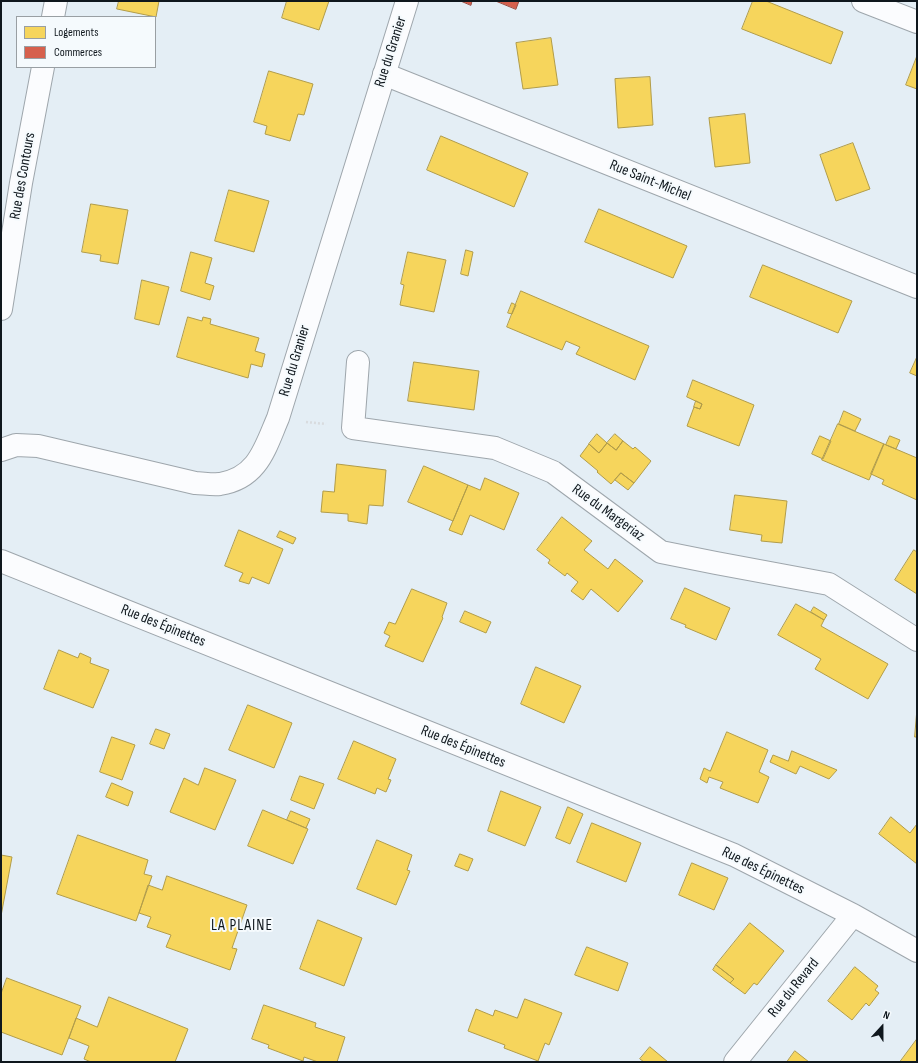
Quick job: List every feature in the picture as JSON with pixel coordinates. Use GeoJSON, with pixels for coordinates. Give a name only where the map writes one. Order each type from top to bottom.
{"type":"FeatureCollection","features":[{"type":"Feature","properties":{"kind":"street"},"geometry":{"type":"LineString","coordinates":[[53,16],[56,1]]}},
{"type":"Feature","properties":{"kind":"street","name":"Rue du Granier"},"geometry":{"type":"LineString","coordinates":[[1,450],[16,445],[38,446],[168,478],[195,483],[219,484],[239,478],[253,468],[262,455],[278,418],[407,1]]}},
{"type":"Feature","properties":{"kind":"street"},"geometry":{"type":"LineString","coordinates":[[864,1],[917,22]]}},
{"type":"Feature","properties":{"kind":"street","name":"Rue des Contours"},"geometry":{"type":"LineString","coordinates":[[1,309],[21,183],[43,68]]}},
{"type":"Feature","properties":{"kind":"street","name":"Rue Saint-Michel"},"geometry":{"type":"LineString","coordinates":[[384,74],[917,287]]}},
{"type":"Feature","properties":{"kind":"street"},"geometry":{"type":"LineString","coordinates":[[353,428],[358,362]]}},
{"type":"Feature","properties":{"kind":"street","name":"Rue du Margeriaz"},"geometry":{"type":"LineString","coordinates":[[353,428],[495,448],[553,472],[661,552],[829,584],[917,640]]}},
{"type":"Feature","properties":{"kind":"street","name":"Rue des Épinettes"},"geometry":{"type":"LineString","coordinates":[[1,561],[734,855],[853,915],[917,951]]}},
{"type":"Feature","properties":{"kind":"street","name":"Rue du Revard"},"geometry":{"type":"LineString","coordinates":[[735,1062],[853,915]]}},
{"type":"Feature","properties":{"kind":"path"},"geometry":{"type":"LineString","coordinates":[[278,418],[353,428]]}},
{"type":"Feature","properties":{"kind":"building: Logements"},"geometry":{"type":"Polygon","coordinates":[[[119,1],[159,1],[156,17],[117,9],[119,1]]]}},
{"type":"Feature","properties":{"kind":"building: Logements"},"geometry":{"type":"Polygon","coordinates":[[[287,1],[329,1],[319,30],[282,18],[287,1]]]}},
{"type":"Feature","properties":{"kind":"building: Logements"},"geometry":{"type":"Polygon","coordinates":[[[753,1],[766,1],[843,32],[831,64],[742,29],[753,1]]]}},
{"type":"Feature","properties":{"kind":"building: Logements"},"geometry":{"type":"Polygon","coordinates":[[[551,38],[558,85],[523,89],[516,43],[551,38]]]}},
{"type":"Feature","properties":{"kind":"building: Logements"},"geometry":{"type":"Polygon","coordinates":[[[917,56],[917,89],[906,85],[917,56]]]}},
{"type":"Feature","properties":{"kind":"building: Logements"},"geometry":{"type":"Polygon","coordinates":[[[269,71],[313,84],[304,115],[298,114],[290,141],[265,134],[267,126],[254,122],[269,71]]]}},
{"type":"Feature","properties":{"kind":"building: Logements"},"geometry":{"type":"Polygon","coordinates":[[[650,77],[653,125],[618,128],[615,79],[650,77]]]}},
{"type":"Feature","properties":{"kind":"building: Logements"},"geometry":{"type":"Polygon","coordinates":[[[745,114],[750,163],[715,167],[709,118],[745,114]]]}},
{"type":"Feature","properties":{"kind":"building: Logements"},"geometry":{"type":"Polygon","coordinates":[[[441,136],[528,173],[514,207],[427,170],[441,136]]]}},
{"type":"Feature","properties":{"kind":"building: Logements"},"geometry":{"type":"Polygon","coordinates":[[[853,143],[870,189],[836,201],[820,155],[853,143]]]}},
{"type":"Feature","properties":{"kind":"building: Logements"},"geometry":{"type":"Polygon","coordinates":[[[229,190],[269,201],[254,252],[215,241],[229,190]]]}},
{"type":"Feature","properties":{"kind":"building: Logements"},"geometry":{"type":"Polygon","coordinates":[[[91,204],[128,210],[118,264],[100,261],[101,255],[82,252],[91,204]]]}},
{"type":"Feature","properties":{"kind":"building: Logements"},"geometry":{"type":"Polygon","coordinates":[[[599,209],[687,246],[673,278],[585,242],[599,209]]]}},
{"type":"Feature","properties":{"kind":"building: Logements"},"geometry":{"type":"Polygon","coordinates":[[[466,250],[473,252],[468,276],[461,274],[466,250]]]}},
{"type":"Feature","properties":{"kind":"building: Logements"},"geometry":{"type":"Polygon","coordinates":[[[191,252],[212,258],[205,283],[214,286],[210,300],[181,291],[191,252]]]}},
{"type":"Feature","properties":{"kind":"building: Logements"},"geometry":{"type":"Polygon","coordinates":[[[408,252],[446,260],[434,312],[400,305],[404,285],[401,284],[408,252]]]}},
{"type":"Feature","properties":{"kind":"building: Logements"},"geometry":{"type":"Polygon","coordinates":[[[763,265],[852,301],[838,333],[750,297],[763,265]]]}},
{"type":"Feature","properties":{"kind":"building: Logements"},"geometry":{"type":"Polygon","coordinates":[[[142,280],[169,287],[159,325],[135,319],[142,280]]]}},
{"type":"Feature","properties":{"kind":"building: Logements"},"geometry":{"type":"Polygon","coordinates":[[[521,291],[649,346],[635,380],[576,354],[580,347],[566,341],[562,350],[507,327],[521,291]]]}},
{"type":"Feature","properties":{"kind":"building: Logements"},"geometry":{"type":"Polygon","coordinates":[[[512,303],[516,305],[512,314],[508,313],[512,303]]]}},
{"type":"Feature","properties":{"kind":"building: Logements"},"geometry":{"type":"Polygon","coordinates":[[[188,317],[202,321],[203,317],[211,319],[210,324],[259,338],[255,351],[265,354],[262,367],[251,364],[248,378],[177,357],[188,317]]]}},
{"type":"Feature","properties":{"kind":"building: Logements"},"geometry":{"type":"Polygon","coordinates":[[[917,357],[917,376],[910,373],[917,357]]]}},
{"type":"Feature","properties":{"kind":"building: Logements"},"geometry":{"type":"Polygon","coordinates":[[[414,362],[479,371],[474,410],[408,401],[414,362]]]}},
{"type":"Feature","properties":{"kind":"building: Logements"},"geometry":{"type":"Polygon","coordinates":[[[693,380],[754,405],[739,446],[687,426],[694,407],[700,409],[702,404],[687,397],[693,380]]]}},
{"type":"Feature","properties":{"kind":"building: Logements"},"geometry":{"type":"Polygon","coordinates":[[[696,401],[702,404],[700,409],[694,407],[696,401]]]}},
{"type":"Feature","properties":{"kind":"building: Logements"},"geometry":{"type":"Polygon","coordinates":[[[844,411],[861,419],[855,431],[839,424],[844,411]]]}},
{"type":"Feature","properties":{"kind":"building: Logements"},"geometry":{"type":"Polygon","coordinates":[[[838,424],[884,444],[869,480],[822,460],[838,424]]]}},
{"type":"Feature","properties":{"kind":"building: Logements"},"geometry":{"type":"Polygon","coordinates":[[[597,434],[607,443],[599,453],[589,444],[597,434]]]}},
{"type":"Feature","properties":{"kind":"building: Logements"},"geometry":{"type":"Polygon","coordinates":[[[615,434],[623,441],[616,450],[607,443],[615,434]]]}},
{"type":"Feature","properties":{"kind":"building: Logements"},"geometry":{"type":"Polygon","coordinates":[[[820,436],[831,441],[823,459],[812,454],[820,436]]]}},
{"type":"Feature","properties":{"kind":"building: Logements"},"geometry":{"type":"Polygon","coordinates":[[[890,436],[900,440],[896,449],[886,445],[890,436]]]}},
{"type":"Feature","properties":{"kind":"building: Logements"},"geometry":{"type":"Polygon","coordinates":[[[623,441],[633,449],[635,447],[651,461],[634,483],[621,473],[611,484],[580,456],[589,444],[599,453],[607,443],[616,450],[623,441]]]}},
{"type":"Feature","properties":{"kind":"building: Logements"},"geometry":{"type":"Polygon","coordinates":[[[884,444],[917,458],[917,500],[882,484],[884,480],[871,474],[884,444]]]}},
{"type":"Feature","properties":{"kind":"building: Logements"},"geometry":{"type":"Polygon","coordinates":[[[337,464],[386,470],[383,506],[369,505],[367,524],[348,521],[348,514],[321,512],[323,491],[334,492],[337,464]]]}},
{"type":"Feature","properties":{"kind":"building: Logements"},"geometry":{"type":"Polygon","coordinates":[[[424,466],[468,485],[453,521],[408,502],[424,466]]]}},
{"type":"Feature","properties":{"kind":"building: Logements"},"geometry":{"type":"Polygon","coordinates":[[[621,473],[634,483],[628,490],[615,480],[621,473]]]}},
{"type":"Feature","properties":{"kind":"building: Logements"},"geometry":{"type":"Polygon","coordinates":[[[485,478],[519,493],[504,530],[470,515],[462,535],[449,530],[468,485],[480,490],[485,478]]]}},
{"type":"Feature","properties":{"kind":"building: Logements"},"geometry":{"type":"Polygon","coordinates":[[[735,495],[787,501],[782,543],[761,541],[762,535],[730,530],[735,495]]]}},
{"type":"Feature","properties":{"kind":"building: Logements"},"geometry":{"type":"Polygon","coordinates":[[[562,517],[592,541],[584,550],[608,569],[615,559],[643,581],[618,612],[591,589],[583,600],[571,591],[578,582],[567,573],[565,576],[548,563],[550,560],[537,550],[562,517]]]}},
{"type":"Feature","properties":{"kind":"building: Logements"},"geometry":{"type":"Polygon","coordinates":[[[239,530],[283,549],[269,584],[252,577],[249,584],[239,581],[243,573],[225,566],[239,530]]]}},
{"type":"Feature","properties":{"kind":"building: Logements"},"geometry":{"type":"Polygon","coordinates":[[[280,531],[296,538],[293,544],[277,537],[280,531]]]}},
{"type":"Feature","properties":{"kind":"building: Logements"},"geometry":{"type":"Polygon","coordinates":[[[914,550],[917,552],[917,594],[895,580],[914,550]]]}},
{"type":"Feature","properties":{"kind":"building: Logements"},"geometry":{"type":"Polygon","coordinates":[[[685,588],[730,608],[716,640],[685,627],[686,625],[671,619],[685,588]]]}},
{"type":"Feature","properties":{"kind":"building: Logements"},"geometry":{"type":"Polygon","coordinates":[[[412,589],[447,603],[442,617],[443,618],[423,662],[385,646],[390,636],[384,633],[389,622],[395,624],[412,589]]]}},
{"type":"Feature","properties":{"kind":"building: Logements"},"geometry":{"type":"Polygon","coordinates":[[[796,604],[824,620],[821,626],[888,664],[868,699],[815,669],[821,659],[778,635],[796,604]]]}},
{"type":"Feature","properties":{"kind":"building: Logements"},"geometry":{"type":"Polygon","coordinates":[[[814,607],[827,615],[824,620],[811,612],[814,607]]]}},
{"type":"Feature","properties":{"kind":"building: Logements"},"geometry":{"type":"Polygon","coordinates":[[[465,611],[491,622],[486,633],[460,622],[465,611]]]}},
{"type":"Feature","properties":{"kind":"building: Logements"},"geometry":{"type":"Polygon","coordinates":[[[59,650],[78,658],[80,653],[91,658],[90,663],[109,670],[93,708],[44,689],[59,650]]]}},
{"type":"Feature","properties":{"kind":"building: Logements"},"geometry":{"type":"Polygon","coordinates":[[[536,667],[581,686],[564,723],[521,704],[536,667]]]}},
{"type":"Feature","properties":{"kind":"building: Logements"},"geometry":{"type":"Polygon","coordinates":[[[248,705],[292,723],[274,768],[229,750],[248,705]]]}},
{"type":"Feature","properties":{"kind":"building: Logements"},"geometry":{"type":"Polygon","coordinates":[[[917,709],[917,737],[915,737],[917,709]]]}},
{"type":"Feature","properties":{"kind":"building: Logements"},"geometry":{"type":"Polygon","coordinates":[[[156,729],[170,734],[164,749],[150,744],[156,729]]]}},
{"type":"Feature","properties":{"kind":"building: Logements"},"geometry":{"type":"Polygon","coordinates":[[[727,732],[768,750],[759,772],[769,777],[758,803],[720,788],[723,782],[709,777],[707,783],[700,779],[704,768],[710,771],[727,732]]]}},
{"type":"Feature","properties":{"kind":"building: Logements"},"geometry":{"type":"Polygon","coordinates":[[[112,737],[135,745],[122,780],[100,772],[112,737]]]}},
{"type":"Feature","properties":{"kind":"building: Logements"},"geometry":{"type":"Polygon","coordinates":[[[354,741],[396,759],[388,779],[391,780],[386,792],[377,788],[375,794],[338,779],[354,741]]]}},
{"type":"Feature","properties":{"kind":"building: Logements"},"geometry":{"type":"Polygon","coordinates":[[[792,751],[837,770],[829,779],[800,766],[796,774],[770,762],[773,755],[788,761],[792,751]]]}},
{"type":"Feature","properties":{"kind":"building: Logements"},"geometry":{"type":"Polygon","coordinates":[[[205,768],[236,780],[215,830],[170,812],[184,778],[198,785],[205,768]]]}},
{"type":"Feature","properties":{"kind":"building: Logements"},"geometry":{"type":"Polygon","coordinates":[[[300,776],[324,784],[314,809],[291,800],[300,776]]]}},
{"type":"Feature","properties":{"kind":"building: Logements"},"geometry":{"type":"Polygon","coordinates":[[[112,783],[133,792],[128,806],[106,797],[112,783]]]}},
{"type":"Feature","properties":{"kind":"building: Logements"},"geometry":{"type":"Polygon","coordinates":[[[501,791],[541,807],[525,846],[488,831],[501,791]]]}},
{"type":"Feature","properties":{"kind":"building: Logements"},"geometry":{"type":"Polygon","coordinates":[[[568,807],[583,814],[570,844],[556,838],[568,807]]]}},
{"type":"Feature","properties":{"kind":"building: Logements"},"geometry":{"type":"Polygon","coordinates":[[[263,810],[308,829],[293,864],[248,846],[263,810]]]}},
{"type":"Feature","properties":{"kind":"building: Logements"},"geometry":{"type":"Polygon","coordinates":[[[291,811],[310,819],[306,828],[287,820],[291,811]]]}},
{"type":"Feature","properties":{"kind":"building: Logements"},"geometry":{"type":"Polygon","coordinates":[[[891,817],[910,833],[917,824],[917,864],[879,834],[891,817]]]}},
{"type":"Feature","properties":{"kind":"building: Logements"},"geometry":{"type":"Polygon","coordinates":[[[592,823],[641,843],[626,882],[577,862],[592,823]]]}},
{"type":"Feature","properties":{"kind":"building: Logements"},"geometry":{"type":"Polygon","coordinates":[[[78,835],[148,860],[144,874],[152,876],[136,921],[57,894],[78,835]]]}},
{"type":"Feature","properties":{"kind":"building: Logements"},"geometry":{"type":"Polygon","coordinates":[[[377,840],[412,855],[407,870],[410,871],[396,905],[357,889],[377,840]]]}},
{"type":"Feature","properties":{"kind":"building: Logements"},"geometry":{"type":"Polygon","coordinates":[[[460,854],[473,859],[468,871],[455,866],[460,854]]]}},
{"type":"Feature","properties":{"kind":"building: Logements"},"geometry":{"type":"Polygon","coordinates":[[[1,855],[12,857],[1,916],[1,855]]]}},
{"type":"Feature","properties":{"kind":"building: Logements"},"geometry":{"type":"Polygon","coordinates":[[[692,863],[728,878],[714,910],[679,895],[692,863]]]}},
{"type":"Feature","properties":{"kind":"building: Logements"},"geometry":{"type":"Polygon","coordinates":[[[167,876],[247,905],[232,948],[237,949],[230,970],[166,947],[171,935],[147,927],[151,917],[139,913],[148,885],[162,890],[167,876]]]}},
{"type":"Feature","properties":{"kind":"building: Logements"},"geometry":{"type":"Polygon","coordinates":[[[318,920],[362,938],[344,986],[300,969],[318,920]]]}},
{"type":"Feature","properties":{"kind":"building: Logements"},"geometry":{"type":"Polygon","coordinates":[[[750,923],[784,951],[757,985],[754,983],[745,994],[730,983],[734,979],[716,965],[750,923]]]}},
{"type":"Feature","properties":{"kind":"building: Logements"},"geometry":{"type":"Polygon","coordinates":[[[587,947],[628,963],[618,991],[575,975],[587,947]]]}},
{"type":"Feature","properties":{"kind":"building: Logements"},"geometry":{"type":"Polygon","coordinates":[[[716,965],[734,979],[730,983],[713,970],[716,965]]]}},
{"type":"Feature","properties":{"kind":"building: Logements"},"geometry":{"type":"Polygon","coordinates":[[[855,967],[878,986],[875,990],[879,993],[869,1006],[866,1003],[852,1020],[828,1001],[855,967]]]}},
{"type":"Feature","properties":{"kind":"building: Logements"},"geometry":{"type":"Polygon","coordinates":[[[7,978],[81,1006],[62,1055],[1,1032],[1,994],[7,978]]]}},
{"type":"Feature","properties":{"kind":"building: Logements"},"geometry":{"type":"Polygon","coordinates":[[[109,997],[188,1029],[175,1062],[91,1062],[84,1059],[89,1046],[69,1038],[76,1018],[97,1027],[109,997]]]}},
{"type":"Feature","properties":{"kind":"building: Logements"},"geometry":{"type":"Polygon","coordinates":[[[525,999],[562,1013],[549,1045],[545,1043],[538,1061],[504,1048],[505,1045],[468,1031],[476,1009],[493,1016],[495,1010],[517,1018],[525,999]]]}},
{"type":"Feature","properties":{"kind":"building: Logements"},"geometry":{"type":"Polygon","coordinates":[[[264,1005],[316,1023],[315,1027],[345,1037],[337,1062],[318,1062],[304,1057],[303,1061],[268,1048],[269,1045],[252,1039],[264,1005]]]}},
{"type":"Feature","properties":{"kind":"building: Logements"},"geometry":{"type":"Polygon","coordinates":[[[917,1039],[917,1062],[900,1062],[917,1039]]]}},
{"type":"Feature","properties":{"kind":"building: Logements"},"geometry":{"type":"Polygon","coordinates":[[[650,1047],[668,1062],[644,1062],[640,1059],[650,1047]]]}},
{"type":"Feature","properties":{"kind":"building: Logements"},"geometry":{"type":"Polygon","coordinates":[[[795,1051],[809,1062],[787,1062],[795,1051]]]}},
{"type":"Feature","properties":{"kind":"building: Commerces"},"geometry":{"type":"Polygon","coordinates":[[[461,1],[472,1],[471,5],[461,1]]]}},
{"type":"Feature","properties":{"kind":"building: Commerces"},"geometry":{"type":"Polygon","coordinates":[[[496,1],[519,1],[516,9],[496,1]]]}},
{"type":"Feature","properties":{"kind":"district","name":"LA PLAINE"},"geometry":{"type":"Point","coordinates":[242,926]}}]}
